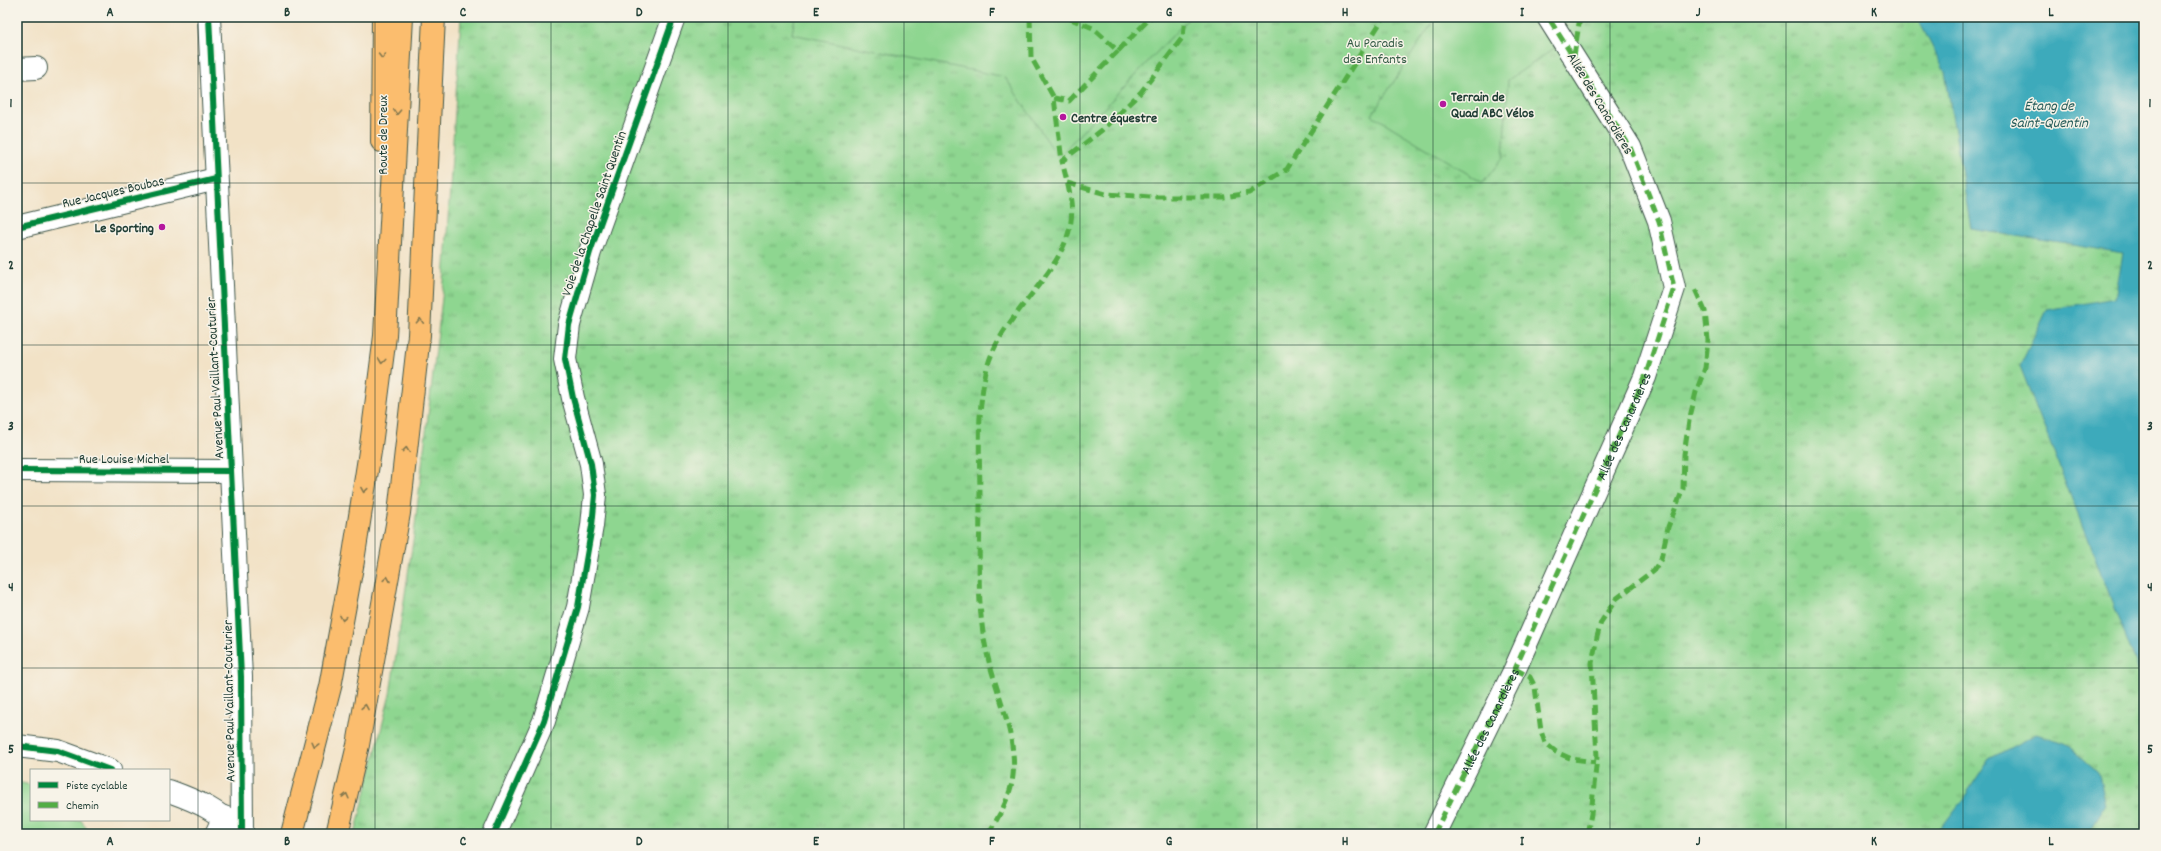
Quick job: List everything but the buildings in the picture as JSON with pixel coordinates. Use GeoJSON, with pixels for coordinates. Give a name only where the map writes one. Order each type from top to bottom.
{"type":"FeatureCollection","features":[{"type":"Feature","properties":{"kind":"main road","name":"Route de Dreux"},"geometry":{"type":"LineString","coordinates":[[383,17],[382,186],[390,252]]}},
{"type":"Feature","properties":{"kind":"main road"},"geometry":{"type":"LineString","coordinates":[[292,834],[330,687],[353,560],[371,445],[385,336],[402,17]]}},
{"type":"Feature","properties":{"kind":"main road"},"geometry":{"type":"LineString","coordinates":[[337,834],[358,745],[399,512],[419,335],[434,17]]}},
{"type":"Feature","properties":{"kind":"street","name":"Avenue Paul Vaillant-Couturier"},"geometry":{"type":"LineString","coordinates":[[209,17],[241,677],[242,834]]}},
{"type":"Feature","properties":{"kind":"street","name":"Voie de la Chapelle Saint Quentin"},"geometry":{"type":"LineString","coordinates":[[494,834],[544,721],[578,607],[592,526],[595,495],[591,464],[573,398],[565,359],[569,325],[590,252],[674,17]]}},
{"type":"Feature","properties":{"kind":"street","name":"Allée des Canardières"},"geometry":{"type":"LineString","coordinates":[[1434,834],[1515,669],[1645,377],[1674,288],[1659,221],[1630,147],[1548,17]]}},
{"type":"Feature","properties":{"kind":"street","name":"Rue Jacques Boubas"},"geometry":{"type":"LineString","coordinates":[[17,227],[216,179]]}},
{"type":"Feature","properties":{"kind":"street","name":"Rue Louise Michel"},"geometry":{"type":"LineString","coordinates":[[17,470],[231,471]]}},
{"type":"Feature","properties":{"kind":"street"},"geometry":{"type":"LineString","coordinates":[[17,746],[58,751],[107,769]]}},
{"type":"Feature","properties":{"kind":"street"},"geometry":{"type":"LineString","coordinates":[[170,791],[202,803],[220,826],[242,834]]}},
{"type":"Feature","properties":{"kind":"green space","name":"Au Paradis des Enfants"},"geometry":{"type":"Polygon","coordinates":[[[461,17],[2144,17],[2144,834],[355,834],[390,694],[414,534],[444,281],[461,17]]]}},
{"type":"Feature","properties":{"kind":"green space","name":"Centre équestre"},"geometry":{"type":"Polygon","coordinates":[[[795,17],[1190,17],[1058,157],[1005,77],[792,34],[795,17]]]}},
{"type":"Feature","properties":{"kind":"green space","name":"Terrain de Quad ABC Vélos"},"geometry":{"type":"Polygon","coordinates":[[[1436,17],[1535,17],[1555,48],[1508,80],[1503,157],[1483,183],[1372,115],[1436,17]]]}},
{"type":"Feature","properties":{"kind":"green space"},"geometry":{"type":"Polygon","coordinates":[[[17,782],[30,785],[30,821],[82,821],[90,834],[17,834],[17,782]]]}},
{"type":"Feature","properties":{"kind":"water","name":"Étang de Saint-Quentin"},"geometry":{"type":"Polygon","coordinates":[[[1917,17],[2144,17],[2144,684],[2020,366],[2047,310],[2115,298],[2123,253],[1971,229],[1945,72],[1917,17]]]}},
{"type":"Feature","properties":{"kind":"water"},"geometry":{"type":"Polygon","coordinates":[[[2036,734],[2066,743],[2098,772],[2106,804],[2090,829],[2089,834],[1930,834],[1941,828],[1963,799],[1989,759],[2036,734]]]}},
{"type":"Feature","properties":{"kind":"marked path"},"geometry":{"type":"LineString","coordinates":[[1030,17],[1031,57],[1054,98],[1062,161]]}},
{"type":"Feature","properties":{"kind":"marked path"},"geometry":{"type":"LineString","coordinates":[[1054,98],[1069,101],[1118,51],[1093,28],[1066,17]]}},
{"type":"Feature","properties":{"kind":"marked path"},"geometry":{"type":"LineString","coordinates":[[1118,51],[1151,17]]}},
{"type":"Feature","properties":{"kind":"marked path"},"geometry":{"type":"LineString","coordinates":[[988,834],[998,818],[1010,790],[1013,773],[1013,755],[1006,717],[985,644],[980,609],[979,434],[981,401],[987,368],[994,348],[1005,330],[1045,277],[1057,259],[1066,240],[1072,214],[1069,191],[1062,161],[1102,130],[1141,92],[1183,37],[1185,17]]}},
{"type":"Feature","properties":{"kind":"marked path"},"geometry":{"type":"LineString","coordinates":[[1067,183],[1106,194],[1150,197],[1224,197],[1249,193],[1287,169],[1384,17]]}},
{"type":"Feature","properties":{"kind":"marked path"},"geometry":{"type":"LineString","coordinates":[[1434,834],[1515,669],[1645,377],[1674,288],[1659,221],[1630,147],[1548,17]]}},
{"type":"Feature","properties":{"kind":"marked path"},"geometry":{"type":"LineString","coordinates":[[1574,56],[1580,17]]}},
{"type":"Feature","properties":{"kind":"marked path"},"geometry":{"type":"LineString","coordinates":[[1587,834],[1591,814],[1597,757],[1592,663],[1597,637],[1601,622],[1616,599],[1654,570],[1661,559],[1668,527],[1683,489],[1684,454],[1689,421],[1696,392],[1705,368],[1708,340],[1705,311],[1694,287]]}},
{"type":"Feature","properties":{"kind":"marked path"},"geometry":{"type":"LineString","coordinates":[[1515,669],[1530,677],[1535,687],[1541,731],[1545,743],[1556,752],[1572,759],[1596,762]]}},
{"type":"Feature","properties":{"kind":"cycle path"},"geometry":{"type":"LineString","coordinates":[[209,17],[241,677],[242,834]]}},
{"type":"Feature","properties":{"kind":"cycle path"},"geometry":{"type":"LineString","coordinates":[[494,834],[544,721],[578,607],[592,526],[595,495],[591,464],[573,398],[565,359],[569,325],[590,252],[674,17]]}},
{"type":"Feature","properties":{"kind":"cycle path"},"geometry":{"type":"LineString","coordinates":[[17,227],[216,179]]}},
{"type":"Feature","properties":{"kind":"cycle path"},"geometry":{"type":"LineString","coordinates":[[17,470],[231,471]]}},
{"type":"Feature","properties":{"kind":"cycle path"},"geometry":{"type":"LineString","coordinates":[[17,746],[58,751],[107,769]]}},
{"type":"Feature","properties":{"kind":"place","name":"Terrain de Quad ABC Vélos"},"geometry":{"type":"Point","coordinates":[1443,104]}},
{"type":"Feature","properties":{"kind":"place","name":"Centre équestre"},"geometry":{"type":"Point","coordinates":[1063,117]}},
{"type":"Feature","properties":{"kind":"place","name":"Le Sporting"},"geometry":{"type":"Point","coordinates":[162,227]}}]}
